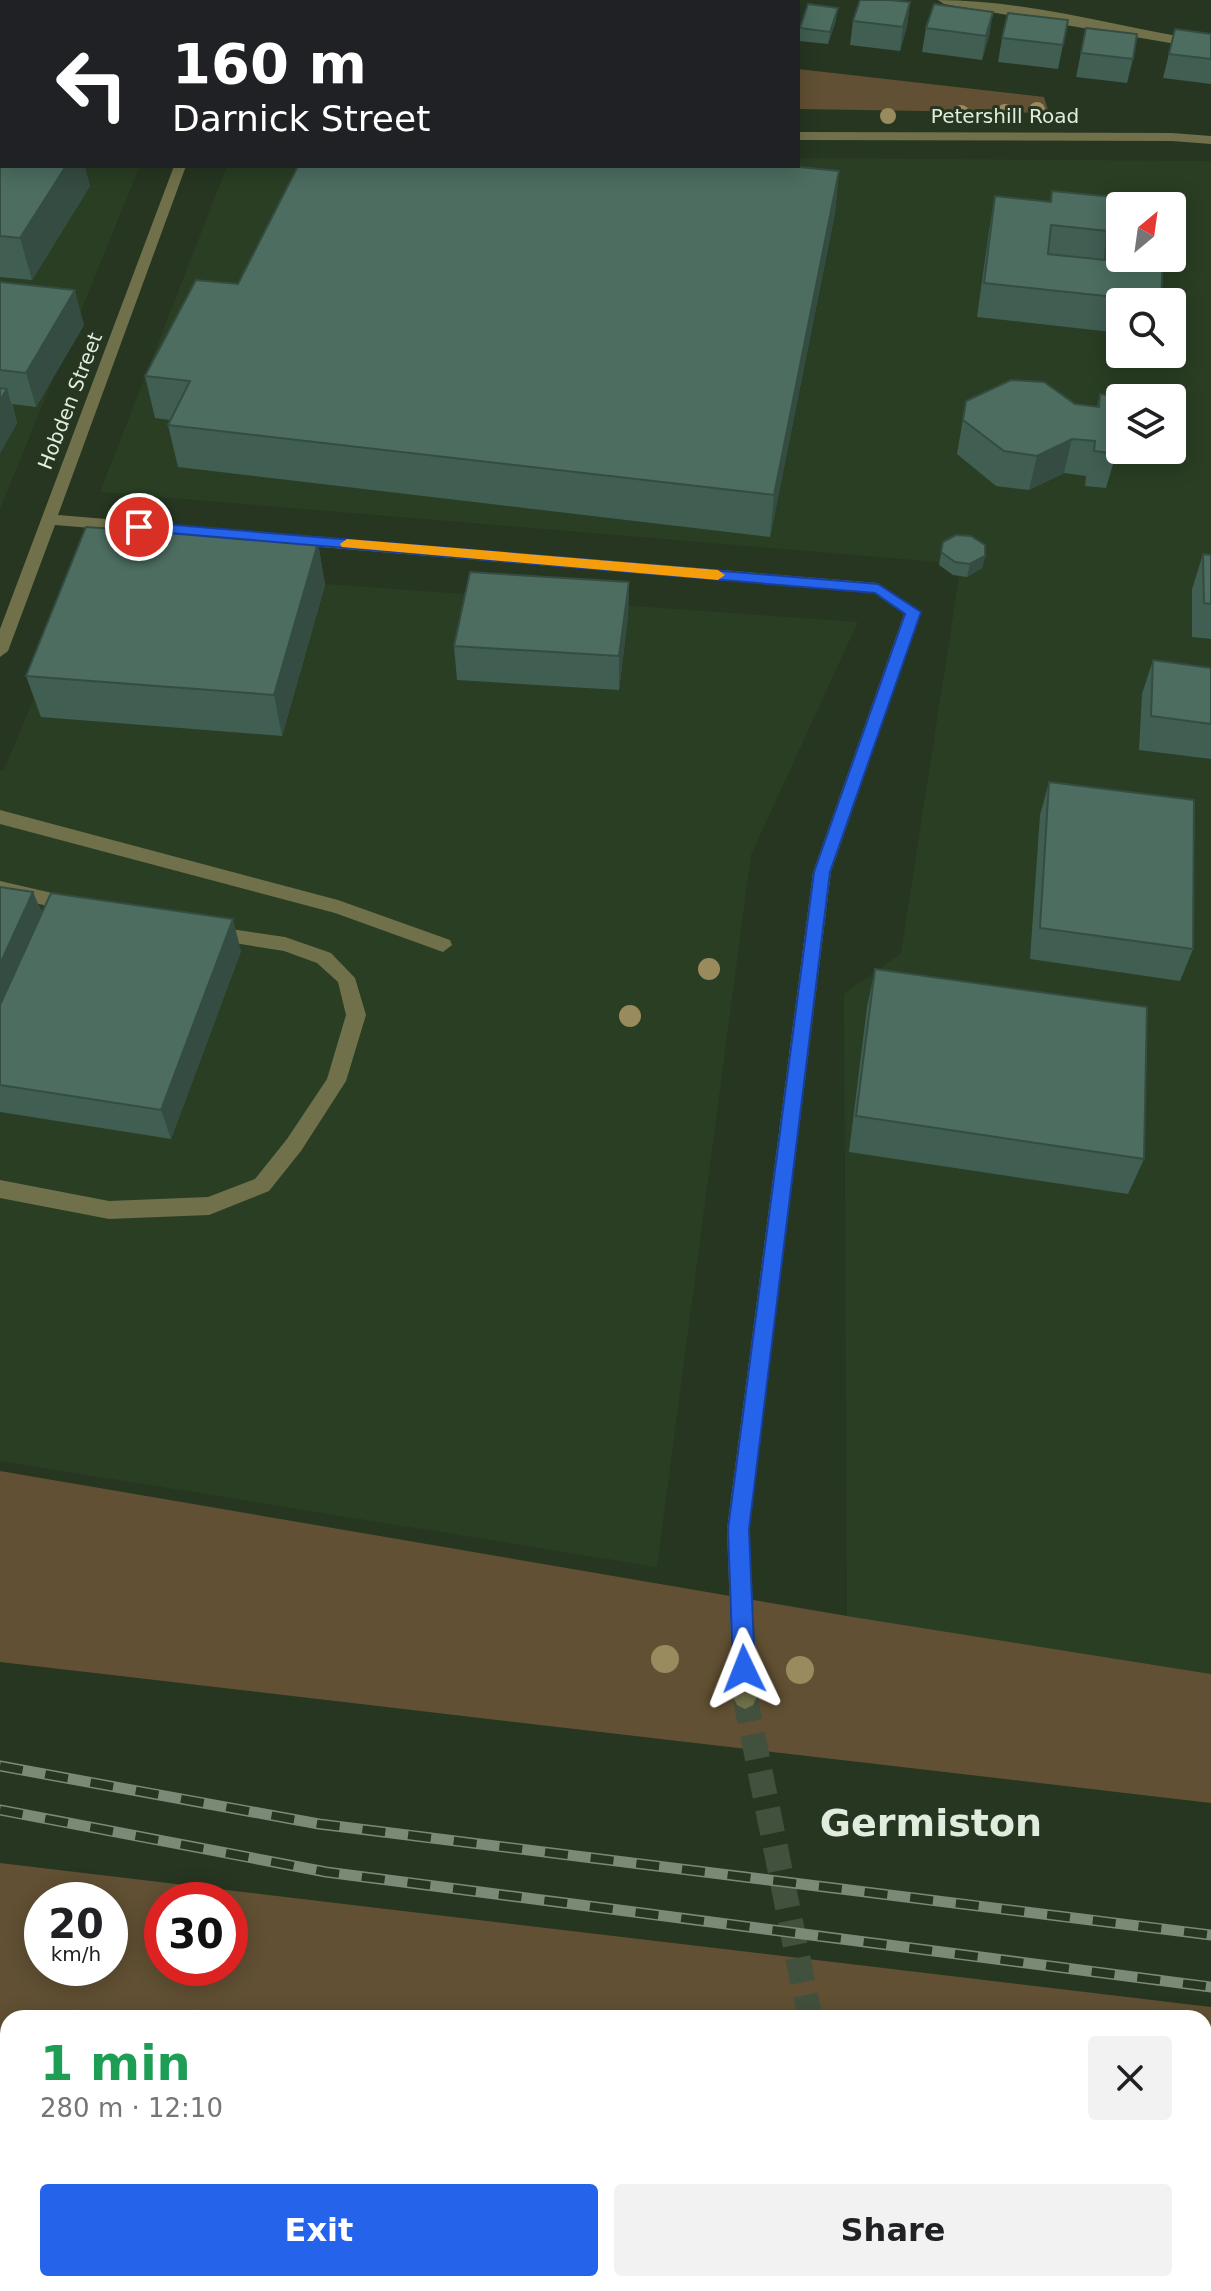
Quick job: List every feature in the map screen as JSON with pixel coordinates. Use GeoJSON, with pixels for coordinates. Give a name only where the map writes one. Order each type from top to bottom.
{"type":"FeatureCollection","features":[{"type":"Feature","properties":{"kind":"street"},"geometry":{"type":"LineString","coordinates":[[944,0],[1005,7],[1135,35],[1211,46]]}},
{"type":"Feature","properties":{"kind":"street","name":"Petershill Road"},"geometry":{"type":"LineString","coordinates":[[800,136],[1172,137],[1211,140]]}},
{"type":"Feature","properties":{"kind":"street","name":"Hobden Street"},"geometry":{"type":"LineString","coordinates":[[0,651],[179,168]]}},
{"type":"Feature","properties":{"kind":"street"},"geometry":{"type":"LineString","coordinates":[[47,519],[878,588],[913,612],[822,872],[738,1529],[745,1697]]}},
{"type":"Feature","properties":{"kind":"street"},"geometry":{"type":"LineString","coordinates":[[0,817],[338,907],[443,945]]}},
{"type":"Feature","properties":{"kind":"street"},"geometry":{"type":"LineString","coordinates":[[0,888],[95,910]]}},
{"type":"Feature","properties":{"kind":"street"},"geometry":{"type":"LineString","coordinates":[[0,1189],[109,1210],[209,1206],[262,1185],[294,1145],[336,1081],[356,1015],[346,978],[324,958],[285,944],[184,929]]}},
{"type":"Feature","properties":{"kind":"shaded area"},"geometry":{"type":"Polygon","coordinates":[[[800,69],[1044,97],[1049,113],[800,109],[800,69]]]}},
{"type":"Feature","properties":{"kind":"shaded area"},"geometry":{"type":"Polygon","coordinates":[[[800,158],[1211,161],[1211,1674],[847,1616],[844,994],[901,953],[961,564],[100,492],[226,168],[800,168],[800,158]]]}},
{"type":"Feature","properties":{"kind":"shaded area"},"geometry":{"type":"Polygon","coordinates":[[[0,168],[139,168],[0,509],[0,168]]]}},
{"type":"Feature","properties":{"kind":"shaded area"},"geometry":{"type":"Polygon","coordinates":[[[88,567],[858,622],[751,855],[657,1567],[0,1461],[0,770],[4,770],[88,567]]]}},
{"type":"Feature","properties":{"kind":"shaded area"},"geometry":{"type":"Polygon","coordinates":[[[0,1471],[847,1616],[1211,1674],[1211,1803],[0,1662],[0,1471]]]}},
{"type":"Feature","properties":{"kind":"shaded area"},"geometry":{"type":"Polygon","coordinates":[[[0,1863],[160,1882],[144,1882],[144,1986],[248,1986],[248,1892],[1211,2007],[1211,2010],[0,2010],[0,1863]]]}},
{"type":"Feature","properties":{"kind":"building"},"geometry":{"type":"Polygon","coordinates":[[[860,0],[910,2],[903,27],[853,21],[860,0]]]}},
{"type":"Feature","properties":{"kind":"building"},"geometry":{"type":"Polygon","coordinates":[[[808,4],[838,8],[830,32],[800,28],[808,4]]]}},
{"type":"Feature","properties":{"kind":"building"},"geometry":{"type":"Polygon","coordinates":[[[934,4],[993,12],[986,36],[926,28],[934,4]]]}},
{"type":"Feature","properties":{"kind":"building"},"geometry":{"type":"Polygon","coordinates":[[[1008,13],[1068,20],[1063,45],[1002,38],[1008,13]]]}},
{"type":"Feature","properties":{"kind":"building"},"geometry":{"type":"Polygon","coordinates":[[[1086,28],[1137,34],[1133,59],[1081,53],[1086,28]]]}},
{"type":"Feature","properties":{"kind":"building"},"geometry":{"type":"Polygon","coordinates":[[[1175,29],[1211,34],[1211,59],[1169,54],[1175,29]]]}},
{"type":"Feature","properties":{"kind":"building"},"geometry":{"type":"Polygon","coordinates":[[[800,167],[839,171],[774,495],[168,425],[190,381],[145,376],[196,280],[238,284],[297,168],[800,167]]]}},
{"type":"Feature","properties":{"kind":"building"},"geometry":{"type":"Polygon","coordinates":[[[0,168],[65,168],[20,238],[0,236],[0,168]]]}},
{"type":"Feature","properties":{"kind":"building"},"geometry":{"type":"Polygon","coordinates":[[[1052,191],[1106,196],[1106,231],[1051,225],[1048,254],[1105,260],[1106,246],[1106,272],[1162,272],[1162,288],[1106,288],[1106,296],[984,283],[995,196],[1051,202],[1052,191]]]}},
{"type":"Feature","properties":{"kind":"building"},"geometry":{"type":"Polygon","coordinates":[[[0,282],[75,290],[26,373],[0,370],[0,282]]]}},
{"type":"Feature","properties":{"kind":"building"},"geometry":{"type":"Polygon","coordinates":[[[1011,380],[1044,382],[1075,404],[1099,407],[1100,394],[1106,395],[1106,453],[1094,451],[1095,441],[1072,439],[1037,456],[1004,451],[963,420],[966,401],[1011,380]]]}},
{"type":"Feature","properties":{"kind":"building"},"geometry":{"type":"Polygon","coordinates":[[[0,388],[7,389],[0,400],[0,388]]]}},
{"type":"Feature","properties":{"kind":"building"},"geometry":{"type":"Polygon","coordinates":[[[86,527],[318,543],[274,695],[26,676],[86,527]]]}},
{"type":"Feature","properties":{"kind":"building"},"geometry":{"type":"Polygon","coordinates":[[[956,535],[971,536],[985,545],[985,556],[970,564],[955,562],[941,552],[943,542],[956,535]]]}},
{"type":"Feature","properties":{"kind":"building"},"geometry":{"type":"Polygon","coordinates":[[[1203,554],[1211,555],[1211,604],[1204,603],[1203,554]]]}},
{"type":"Feature","properties":{"kind":"building"},"geometry":{"type":"Polygon","coordinates":[[[470,572],[629,582],[619,656],[454,646],[470,572]]]}},
{"type":"Feature","properties":{"kind":"building"},"geometry":{"type":"Polygon","coordinates":[[[1153,660],[1211,668],[1211,724],[1151,716],[1153,660]]]}},
{"type":"Feature","properties":{"kind":"building"},"geometry":{"type":"Polygon","coordinates":[[[1049,782],[1194,800],[1193,949],[1040,928],[1049,782]]]}},
{"type":"Feature","properties":{"kind":"building"},"geometry":{"type":"Polygon","coordinates":[[[0,887],[33,892],[0,964],[0,887]]]}},
{"type":"Feature","properties":{"kind":"building"},"geometry":{"type":"Polygon","coordinates":[[[51,893],[233,919],[161,1110],[0,1085],[0,1005],[51,893]]]}},
{"type":"Feature","properties":{"kind":"building"},"geometry":{"type":"Polygon","coordinates":[[[875,969],[1147,1007],[1144,1159],[856,1116],[875,969]]]}},
{"type":"Feature","properties":{"kind":"tunnel"},"geometry":{"type":"LineString","coordinates":[[745,1697],[808,2010]]}},
{"type":"Feature","properties":{"kind":"railway"},"geometry":{"type":"LineString","coordinates":[[0,1766],[319,1824],[1211,1935]]}},
{"type":"Feature","properties":{"kind":"railway"},"geometry":{"type":"LineString","coordinates":[[0,1810],[326,1872],[1211,1987]]}},
{"type":"Feature","properties":{"kind":"slow traffic"},"geometry":{"type":"LineString","coordinates":[[347,544],[718,575]]}},
{"type":"Feature","properties":{"kind":"district","name":"Germiston"},"geometry":{"type":"Point","coordinates":[931,1823]}},
{"type":"Feature","properties":{"kind":"route"},"geometry":{"type":"LineString","coordinates":[[139,527],[878,588],[913,612],[822,872],[738,1529],[744,1669]]}}]}
